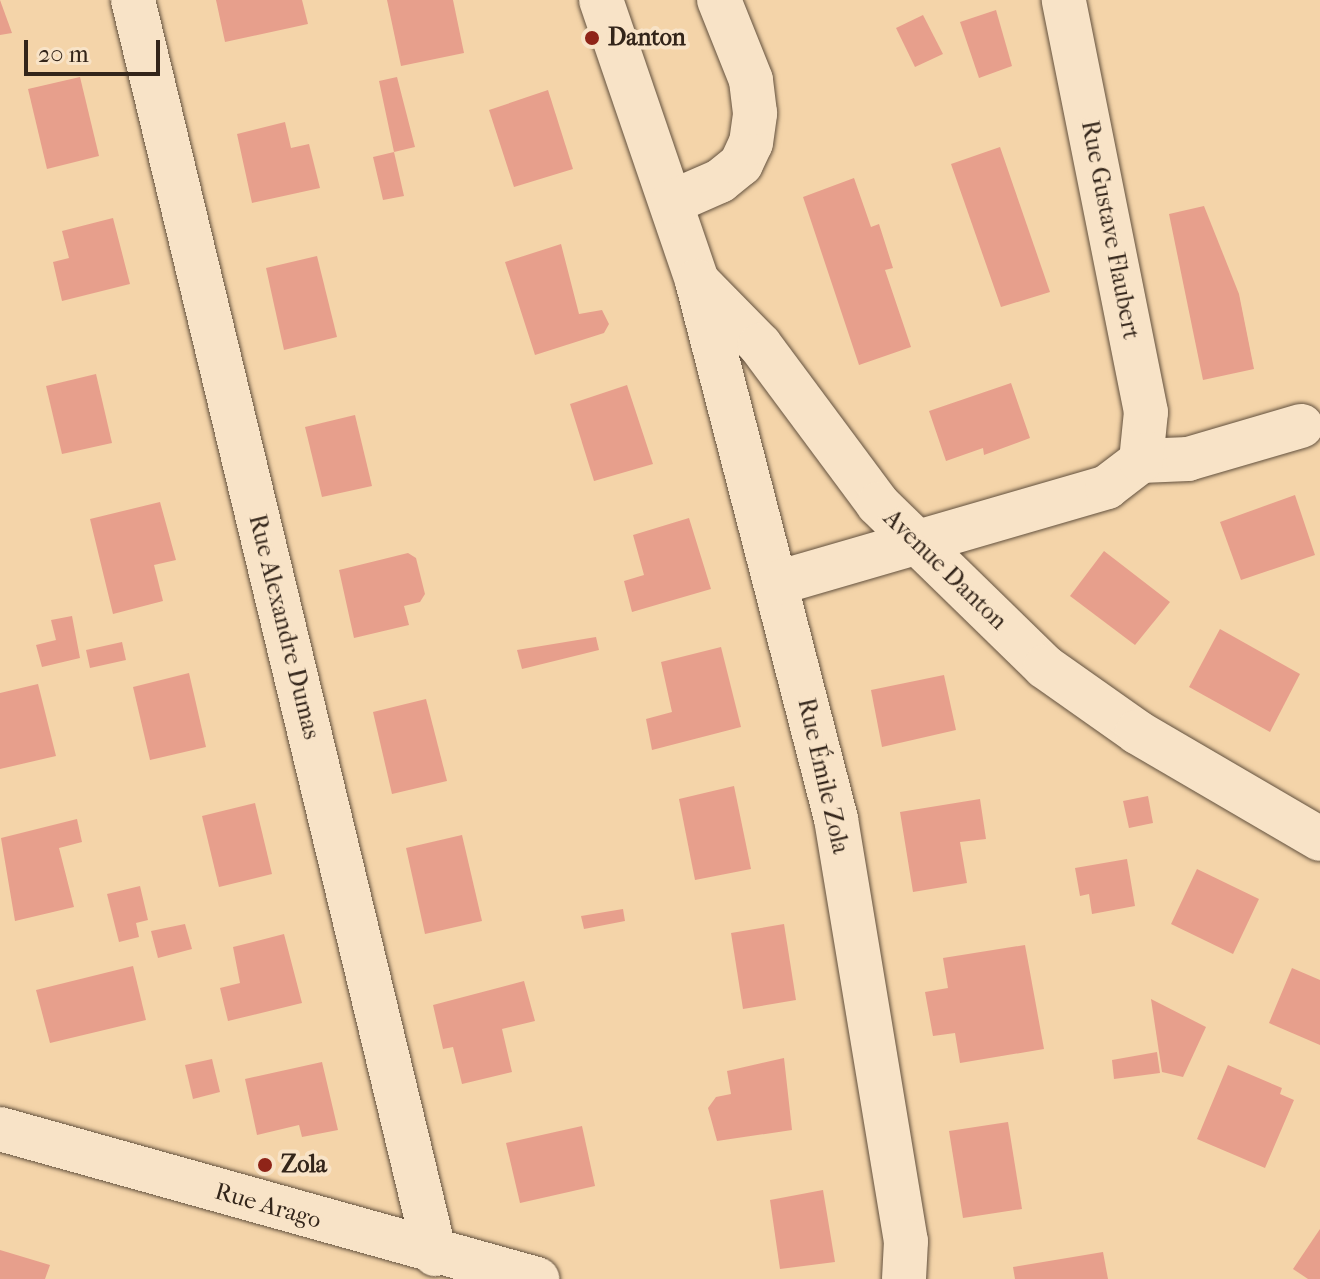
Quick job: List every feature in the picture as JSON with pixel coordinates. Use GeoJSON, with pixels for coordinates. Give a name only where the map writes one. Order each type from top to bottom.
{"type":"FeatureCollection","features":[{"type":"Feature","properties":{"kind":"street","name":"Rue Alexandre Dumas"},"geometry":{"type":"LineString","coordinates":[[133,0],[435,1254]]}},
{"type":"Feature","properties":{"kind":"street","name":"Avenue Danton"},"geometry":{"type":"LineString","coordinates":[[601,0],[697,281],[760,345],[878,504],[1045,667],[1137,732],[1320,839]]}},
{"type":"Feature","properties":{"kind":"street"},"geometry":{"type":"LineString","coordinates":[[672,202],[720,181],[741,164],[751,143],[755,113],[751,80],[719,0]]}},
{"type":"Feature","properties":{"kind":"street","name":"Rue Gustave Flaubert"},"geometry":{"type":"LineString","coordinates":[[1064,0],[1146,412],[1141,461]]}},
{"type":"Feature","properties":{"kind":"street","name":"Rue Émile Zola"},"geometry":{"type":"LineString","coordinates":[[697,281],[836,819],[906,1241],[904,1279]]}},
{"type":"Feature","properties":{"kind":"street"},"geometry":{"type":"LineString","coordinates":[[777,583],[915,541],[976,529],[1107,487],[1141,461],[1188,459],[1301,426]]}},
{"type":"Feature","properties":{"kind":"street","name":"Rue Arago"},"geometry":{"type":"LineString","coordinates":[[0,1129],[435,1254],[537,1279]]}},
{"type":"Feature","properties":{"kind":"building"},"geometry":{"type":"Polygon","coordinates":[[[0,0],[12,33],[0,35],[0,0]]]}},
{"type":"Feature","properties":{"kind":"building"},"geometry":{"type":"Polygon","coordinates":[[[216,0],[302,0],[308,24],[225,42],[216,0]]]}},
{"type":"Feature","properties":{"kind":"building"},"geometry":{"type":"Polygon","coordinates":[[[387,0],[453,0],[464,53],[401,66],[387,0]]]}},
{"type":"Feature","properties":{"kind":"building"},"geometry":{"type":"Polygon","coordinates":[[[996,10],[1012,66],[979,78],[960,22],[996,10]]]}},
{"type":"Feature","properties":{"kind":"building"},"geometry":{"type":"Polygon","coordinates":[[[923,15],[943,54],[915,67],[896,28],[923,15]]]}},
{"type":"Feature","properties":{"kind":"building"},"geometry":{"type":"Polygon","coordinates":[[[80,77],[99,156],[47,169],[28,89],[80,77]]]}},
{"type":"Feature","properties":{"kind":"building"},"geometry":{"type":"Polygon","coordinates":[[[397,77],[415,147],[394,152],[379,81],[397,77]]]}},
{"type":"Feature","properties":{"kind":"building"},"geometry":{"type":"Polygon","coordinates":[[[548,90],[573,169],[514,187],[489,110],[548,90]]]}},
{"type":"Feature","properties":{"kind":"building"},"geometry":{"type":"Polygon","coordinates":[[[285,122],[291,148],[309,144],[320,188],[252,203],[237,134],[285,122]]]}},
{"type":"Feature","properties":{"kind":"building"},"geometry":{"type":"Polygon","coordinates":[[[1000,147],[1050,292],[1001,307],[951,164],[1000,147]]]}},
{"type":"Feature","properties":{"kind":"building"},"geometry":{"type":"Polygon","coordinates":[[[394,152],[404,196],[383,200],[373,157],[394,152]]]}},
{"type":"Feature","properties":{"kind":"building"},"geometry":{"type":"Polygon","coordinates":[[[854,178],[871,227],[879,224],[893,268],[885,270],[911,347],[859,365],[803,197],[854,178]]]}},
{"type":"Feature","properties":{"kind":"building"},"geometry":{"type":"Polygon","coordinates":[[[1204,206],[1239,294],[1254,369],[1203,380],[1169,214],[1204,206]]]}},
{"type":"Feature","properties":{"kind":"building"},"geometry":{"type":"Polygon","coordinates":[[[113,218],[130,284],[62,301],[53,262],[69,258],[62,231],[113,218]]]}},
{"type":"Feature","properties":{"kind":"building"},"geometry":{"type":"Polygon","coordinates":[[[561,244],[579,314],[602,310],[609,324],[604,333],[535,355],[505,262],[561,244]]]}},
{"type":"Feature","properties":{"kind":"building"},"geometry":{"type":"Polygon","coordinates":[[[317,256],[337,337],[284,350],[266,268],[317,256]]]}},
{"type":"Feature","properties":{"kind":"building"},"geometry":{"type":"Polygon","coordinates":[[[96,374],[112,443],[62,454],[46,386],[96,374]]]}},
{"type":"Feature","properties":{"kind":"building"},"geometry":{"type":"Polygon","coordinates":[[[1011,383],[1030,438],[984,455],[983,448],[946,461],[929,411],[1011,383]]]}},
{"type":"Feature","properties":{"kind":"building"},"geometry":{"type":"Polygon","coordinates":[[[627,385],[653,464],[594,481],[570,404],[627,385]]]}},
{"type":"Feature","properties":{"kind":"building"},"geometry":{"type":"Polygon","coordinates":[[[355,415],[372,486],[322,497],[305,427],[355,415]]]}},
{"type":"Feature","properties":{"kind":"building"},"geometry":{"type":"Polygon","coordinates":[[[1295,495],[1315,555],[1241,580],[1220,522],[1295,495]]]}},
{"type":"Feature","properties":{"kind":"building"},"geometry":{"type":"Polygon","coordinates":[[[160,502],[176,560],[154,565],[163,601],[113,614],[90,519],[160,502]]]}},
{"type":"Feature","properties":{"kind":"building"},"geometry":{"type":"Polygon","coordinates":[[[689,518],[711,589],[632,612],[624,581],[644,575],[633,535],[689,518]]]}},
{"type":"Feature","properties":{"kind":"building"},"geometry":{"type":"Polygon","coordinates":[[[1104,551],[1170,602],[1135,645],[1070,596],[1104,551]]]}},
{"type":"Feature","properties":{"kind":"building"},"geometry":{"type":"Polygon","coordinates":[[[408,553],[416,558],[425,594],[420,602],[404,606],[409,625],[354,638],[339,570],[408,553]]]}},
{"type":"Feature","properties":{"kind":"building"},"geometry":{"type":"Polygon","coordinates":[[[72,616],[80,658],[42,667],[36,645],[56,640],[51,620],[72,616]]]}},
{"type":"Feature","properties":{"kind":"building"},"geometry":{"type":"Polygon","coordinates":[[[1220,629],[1300,674],[1270,732],[1189,687],[1220,629]]]}},
{"type":"Feature","properties":{"kind":"building"},"geometry":{"type":"Polygon","coordinates":[[[596,637],[599,650],[522,669],[517,650],[596,637]]]}},
{"type":"Feature","properties":{"kind":"building"},"geometry":{"type":"Polygon","coordinates":[[[122,642],[126,660],[90,668],[86,650],[122,642]]]}},
{"type":"Feature","properties":{"kind":"building"},"geometry":{"type":"Polygon","coordinates":[[[721,647],[741,727],[652,750],[646,719],[672,712],[661,662],[721,647]]]}},
{"type":"Feature","properties":{"kind":"building"},"geometry":{"type":"Polygon","coordinates":[[[189,673],[206,747],[150,760],[133,687],[189,673]]]}},
{"type":"Feature","properties":{"kind":"building"},"geometry":{"type":"Polygon","coordinates":[[[944,675],[956,730],[882,747],[871,690],[944,675]]]}},
{"type":"Feature","properties":{"kind":"building"},"geometry":{"type":"Polygon","coordinates":[[[38,684],[56,756],[0,769],[0,693],[38,684]]]}},
{"type":"Feature","properties":{"kind":"building"},"geometry":{"type":"Polygon","coordinates":[[[426,699],[447,781],[392,794],[373,712],[426,699]]]}},
{"type":"Feature","properties":{"kind":"building"},"geometry":{"type":"Polygon","coordinates":[[[734,786],[751,869],[695,880],[679,799],[734,786]]]}},
{"type":"Feature","properties":{"kind":"building"},"geometry":{"type":"Polygon","coordinates":[[[1148,796],[1153,823],[1129,828],[1123,801],[1148,796]]]}},
{"type":"Feature","properties":{"kind":"building"},"geometry":{"type":"Polygon","coordinates":[[[980,799],[986,839],[960,842],[967,883],[913,892],[900,812],[980,799]]]}},
{"type":"Feature","properties":{"kind":"building"},"geometry":{"type":"Polygon","coordinates":[[[255,803],[272,874],[219,887],[202,816],[255,803]]]}},
{"type":"Feature","properties":{"kind":"building"},"geometry":{"type":"Polygon","coordinates":[[[77,819],[82,842],[59,848],[74,907],[15,921],[1,838],[77,819]]]}},
{"type":"Feature","properties":{"kind":"building"},"geometry":{"type":"Polygon","coordinates":[[[462,835],[482,921],[425,934],[406,848],[462,835]]]}},
{"type":"Feature","properties":{"kind":"building"},"geometry":{"type":"Polygon","coordinates":[[[1127,859],[1135,906],[1092,914],[1089,894],[1080,896],[1075,868],[1127,859]]]}},
{"type":"Feature","properties":{"kind":"building"},"geometry":{"type":"Polygon","coordinates":[[[1197,869],[1259,899],[1233,954],[1171,924],[1197,869]]]}},
{"type":"Feature","properties":{"kind":"building"},"geometry":{"type":"Polygon","coordinates":[[[140,886],[148,920],[136,923],[139,937],[119,942],[107,894],[140,886]]]}},
{"type":"Feature","properties":{"kind":"building"},"geometry":{"type":"Polygon","coordinates":[[[623,909],[625,921],[584,929],[581,916],[623,909]]]}},
{"type":"Feature","properties":{"kind":"building"},"geometry":{"type":"Polygon","coordinates":[[[185,924],[192,949],[158,958],[151,931],[185,924]]]}},
{"type":"Feature","properties":{"kind":"building"},"geometry":{"type":"Polygon","coordinates":[[[784,924],[796,1000],[743,1009],[731,933],[784,924]]]}},
{"type":"Feature","properties":{"kind":"building"},"geometry":{"type":"Polygon","coordinates":[[[284,934],[302,1003],[228,1021],[220,988],[240,983],[233,947],[284,934]]]}},
{"type":"Feature","properties":{"kind":"building"},"geometry":{"type":"Polygon","coordinates":[[[1025,945],[1044,1049],[960,1063],[955,1033],[933,1036],[925,992],[948,988],[943,958],[1025,945]]]}},
{"type":"Feature","properties":{"kind":"building"},"geometry":{"type":"Polygon","coordinates":[[[133,966],[146,1020],[50,1043],[36,990],[133,966]]]}},
{"type":"Feature","properties":{"kind":"building"},"geometry":{"type":"Polygon","coordinates":[[[1292,968],[1320,980],[1320,1045],[1269,1023],[1292,968]]]}},
{"type":"Feature","properties":{"kind":"building"},"geometry":{"type":"Polygon","coordinates":[[[524,981],[535,1021],[502,1029],[512,1072],[462,1084],[453,1047],[443,1049],[433,1005],[524,981]]]}},
{"type":"Feature","properties":{"kind":"building"},"geometry":{"type":"Polygon","coordinates":[[[1151,999],[1206,1027],[1183,1077],[1162,1072],[1151,999]]]}},
{"type":"Feature","properties":{"kind":"building"},"geometry":{"type":"Polygon","coordinates":[[[1157,1052],[1160,1073],[1114,1079],[1112,1060],[1157,1052]]]}},
{"type":"Feature","properties":{"kind":"building"},"geometry":{"type":"Polygon","coordinates":[[[784,1058],[792,1130],[717,1141],[708,1108],[716,1097],[731,1094],[727,1071],[784,1058]]]}},
{"type":"Feature","properties":{"kind":"building"},"geometry":{"type":"Polygon","coordinates":[[[212,1059],[220,1092],[193,1099],[185,1065],[212,1059]]]}},
{"type":"Feature","properties":{"kind":"building"},"geometry":{"type":"Polygon","coordinates":[[[322,1062],[338,1130],[302,1137],[299,1125],[257,1135],[245,1079],[322,1062]]]}},
{"type":"Feature","properties":{"kind":"building"},"geometry":{"type":"Polygon","coordinates":[[[1228,1065],[1282,1088],[1280,1094],[1294,1100],[1265,1168],[1197,1139],[1228,1065]]]}},
{"type":"Feature","properties":{"kind":"building"},"geometry":{"type":"Polygon","coordinates":[[[1008,1122],[1022,1209],[963,1218],[949,1131],[1008,1122]]]}},
{"type":"Feature","properties":{"kind":"building"},"geometry":{"type":"Polygon","coordinates":[[[582,1126],[595,1186],[520,1203],[506,1143],[582,1126]]]}},
{"type":"Feature","properties":{"kind":"building"},"geometry":{"type":"Polygon","coordinates":[[[823,1190],[835,1262],[780,1269],[770,1200],[823,1190]]]}},
{"type":"Feature","properties":{"kind":"building"},"geometry":{"type":"Polygon","coordinates":[[[1320,1229],[1320,1279],[1308,1279],[1293,1269],[1320,1229]]]}},
{"type":"Feature","properties":{"kind":"building"},"geometry":{"type":"Polygon","coordinates":[[[0,1250],[50,1265],[45,1279],[0,1279],[0,1250]]]}},
{"type":"Feature","properties":{"kind":"building"},"geometry":{"type":"Polygon","coordinates":[[[1103,1252],[1108,1279],[1015,1279],[1013,1267],[1103,1252]]]}},
{"type":"Feature","properties":{"kind":"place","name":"Danton"},"geometry":{"type":"Point","coordinates":[592,38]}},
{"type":"Feature","properties":{"kind":"place","name":"Zola"},"geometry":{"type":"Point","coordinates":[265,1165]}}]}
